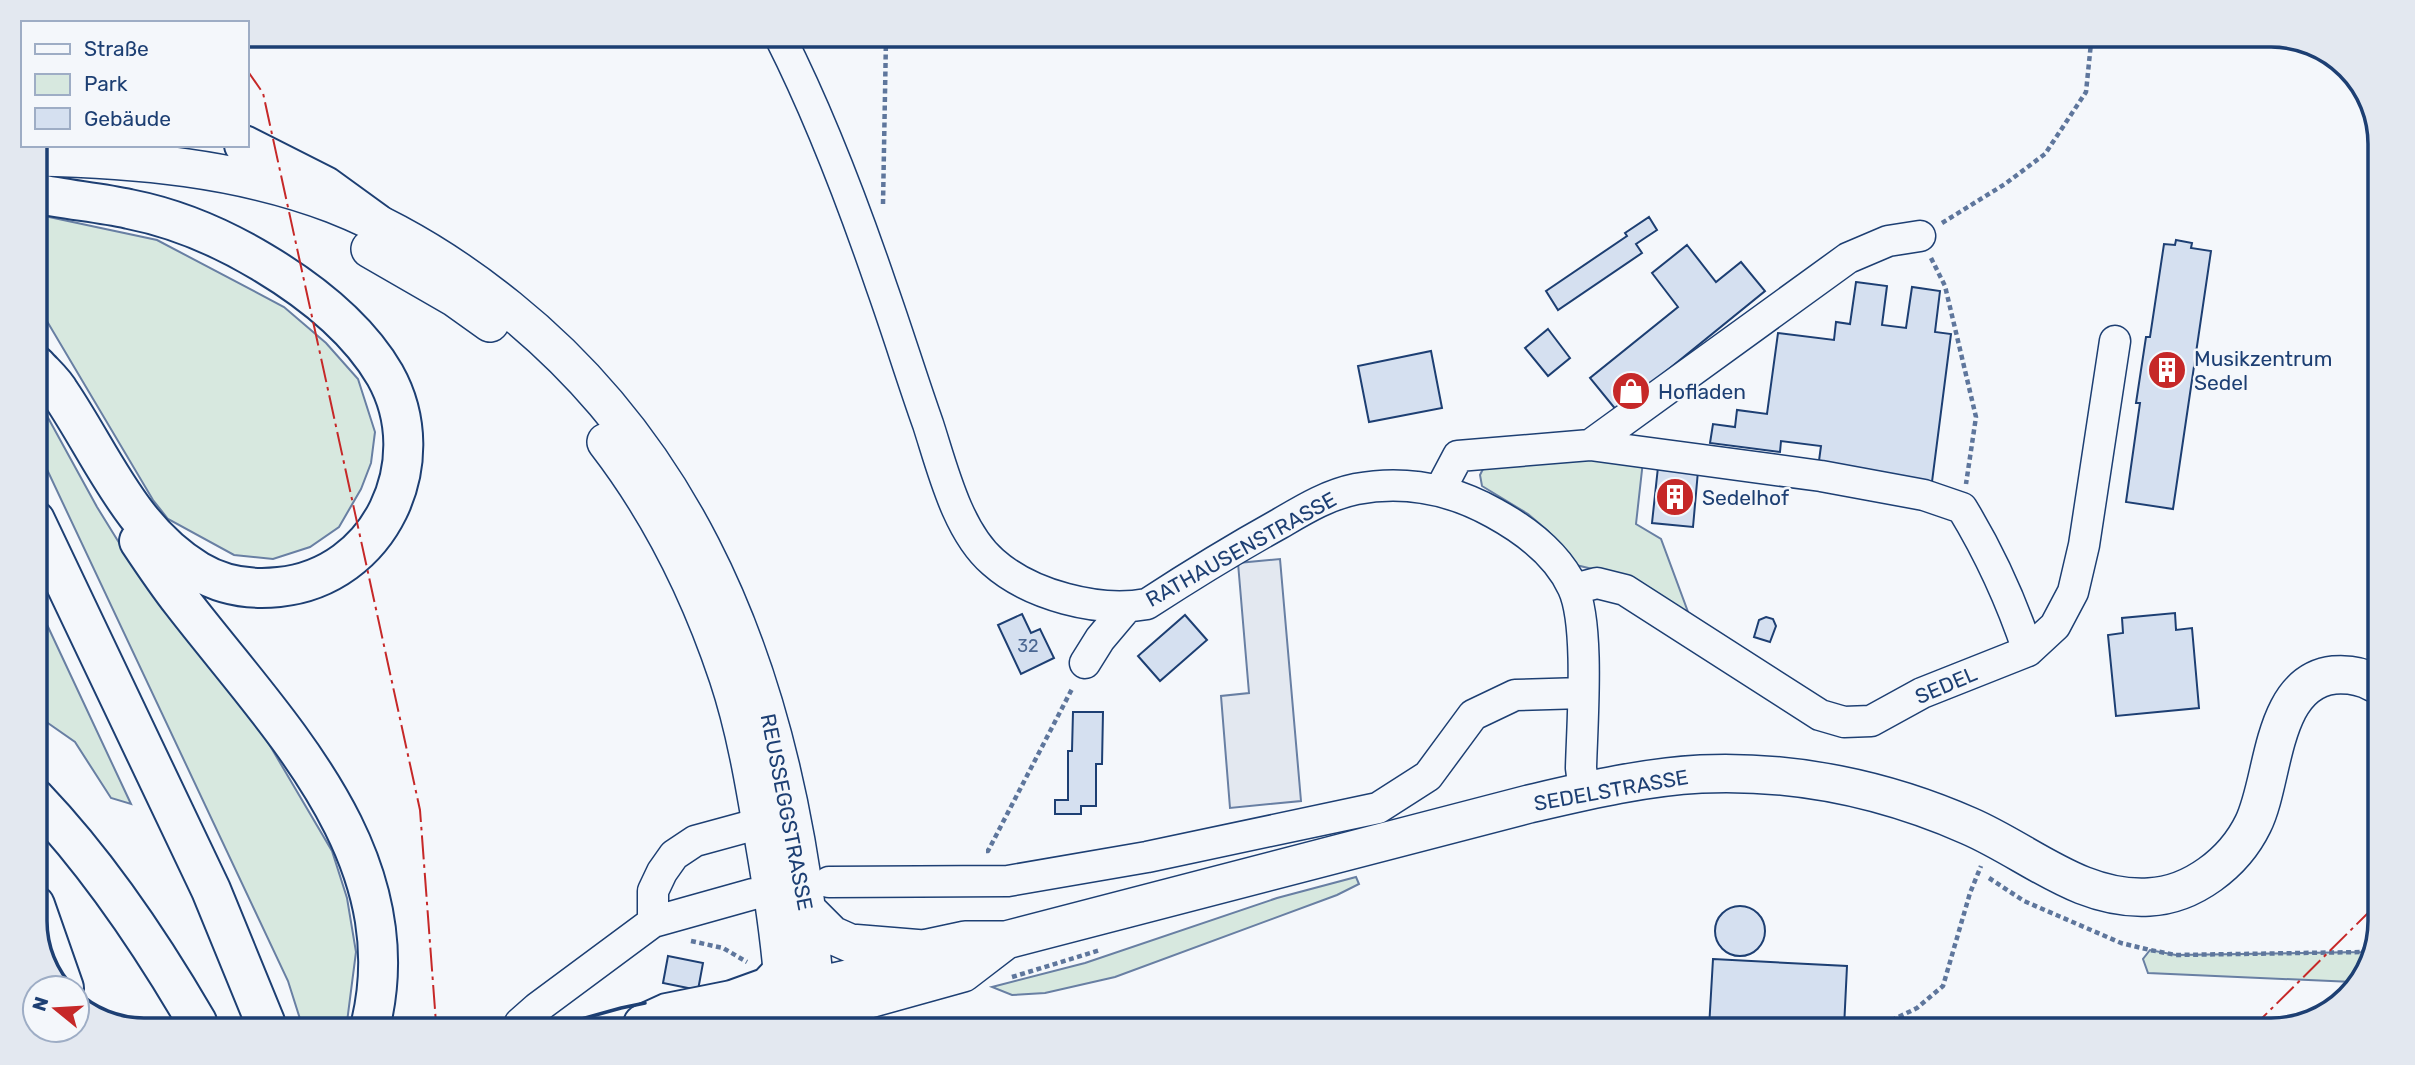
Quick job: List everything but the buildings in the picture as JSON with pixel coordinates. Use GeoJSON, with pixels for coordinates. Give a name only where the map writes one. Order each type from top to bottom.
{"type":"FeatureCollection","features":[{"type":"Feature","properties":{"kind":"highway"},"geometry":{"type":"LineString","coordinates":[[248,147],[325,186],[376,223]]}},
{"type":"Feature","properties":{"kind":"highway"},"geometry":{"type":"LineString","coordinates":[[47,195],[131,209],[183,224],[260,261],[314,297],[339,318],[363,344],[386,376],[396,403],[405,454],[395,499],[385,520],[368,542],[332,572],[309,582],[267,589],[222,582],[179,559],[158,541],[114,483],[59,390],[47,376]]}},
{"type":"Feature","properties":{"kind":"highway"},"geometry":{"type":"LineString","coordinates":[[47,394],[130,529],[181,601],[270,711],[322,785],[357,856],[369,888],[376,920],[378,982],[372,1018]]}},
{"type":"Feature","properties":{"kind":"highway"},"geometry":{"type":"LineString","coordinates":[[47,545],[211,890],[263,1018]]}},
{"type":"Feature","properties":{"kind":"highway"},"geometry":{"type":"LineString","coordinates":[[47,811],[136,923],[195,1018]]}},
{"type":"Feature","properties":{"kind":"highway"},"geometry":{"type":"LineString","coordinates":[[800,1006],[809,924]]}},
{"type":"Feature","properties":{"kind":"highway"},"geometry":{"type":"LineString","coordinates":[[656,1018],[667,1013],[732,1000],[768,987],[800,1006]]}},
{"type":"Feature","properties":{"kind":"highway"},"geometry":{"type":"LineString","coordinates":[[735,1018],[800,1006]]}},
{"type":"Feature","properties":{"kind":"main road","name":"REUSSEGGSTRASSE"},"geometry":{"type":"LineString","coordinates":[[47,157],[112,160],[202,170],[293,191],[332,204],[376,223],[462,273],[548,341],[627,427],[658,470],[706,553],[729,604],[761,690],[787,792],[809,924]]}},
{"type":"Feature","properties":{"kind":"main road","name":"REUSSEGGSTRASSE"},"geometry":{"type":"LineString","coordinates":[[47,185],[65,182],[137,183],[170,187],[256,204],[332,230],[374,250],[455,299],[505,336],[542,370],[600,433],[650,505],[680,559],[728,677],[748,753],[800,1006]]}},
{"type":"Feature","properties":{"kind":"main road","name":"SEDELSTRASSE"},"geometry":{"type":"LineString","coordinates":[[800,1006],[872,999],[926,966],[963,973],[1006,940],[1584,791],[1700,774],[1771,776],[1851,787],[1908,802],[1963,823],[2091,890],[2116,896],[2152,897],[2186,888],[2203,878],[2221,866],[2245,838],[2260,808],[2282,723],[2298,693],[2309,683],[2326,676],[2351,675],[2368,681]]}},
{"type":"Feature","properties":{"kind":"main road"},"geometry":{"type":"LineString","coordinates":[[809,924],[850,943],[926,966],[908,998],[887,1018]]}},
{"type":"Feature","properties":{"kind":"street","name":"RATHAUSENSTRASSE"},"geometry":{"type":"LineString","coordinates":[[785,47],[809,94],[857,221],[964,524],[991,561],[1023,583],[1068,600],[1127,607],[1147,604],[1252,539],[1321,501],[1358,489],[1392,486],[1440,490],[1474,502],[1514,524],[1552,557],[1574,589],[1582,626],[1581,768],[1584,791]]}},
{"type":"Feature","properties":{"kind":"street"},"geometry":{"type":"LineString","coordinates":[[1590,445],[1848,258],[1888,241],[1920,236]]}},
{"type":"Feature","properties":{"kind":"street","name":"SEDEL"},"geometry":{"type":"LineString","coordinates":[[1574,589],[1597,583],[1626,590],[1820,715],[1844,722],[1871,721],[1922,693],[2028,651],[2055,626],[2073,592],[2084,545],[2115,341]]}},
{"type":"Feature","properties":{"kind":"street"},"geometry":{"type":"LineString","coordinates":[[1440,490],[1458,456],[1590,445],[1821,476],[1924,495],[1962,508],[1987,549],[2011,600],[2028,651]]}},
{"type":"Feature","properties":{"kind":"street"},"geometry":{"type":"LineString","coordinates":[[1085,663],[1100,639],[1127,607]]}},
{"type":"Feature","properties":{"kind":"street"},"geometry":{"type":"LineString","coordinates":[[829,881],[1008,881],[1147,857],[1378,808],[1428,776],[1473,715],[1515,695],[1583,693]]}},
{"type":"Feature","properties":{"kind":"street"},"geometry":{"type":"LineString","coordinates":[[653,922],[653,891],[674,855],[695,841],[761,823]]}},
{"type":"Feature","properties":{"kind":"street"},"geometry":{"type":"LineString","coordinates":[[526,1018],[653,922],[754,894]]}},
{"type":"Feature","properties":{"kind":"path"},"geometry":{"type":"LineString","coordinates":[[882,217],[886,47]]}},
{"type":"Feature","properties":{"kind":"path"},"geometry":{"type":"LineString","coordinates":[[1962,508],[1976,417],[1945,286],[1920,236],[2005,184],[2045,154],[2086,92],[2091,47]]}},
{"type":"Feature","properties":{"kind":"path"},"geometry":{"type":"LineString","coordinates":[[975,852],[988,851],[1085,663]]}},
{"type":"Feature","properties":{"kind":"path"},"geometry":{"type":"LineString","coordinates":[[1896,1018],[1917,1008],[1943,986],[1970,893],[1980,869]]}},
{"type":"Feature","properties":{"kind":"path"},"geometry":{"type":"LineString","coordinates":[[1989,878],[2024,901],[2121,943],[2176,955],[2362,952]]}},
{"type":"Feature","properties":{"kind":"path"},"geometry":{"type":"LineString","coordinates":[[1007,978],[1105,948]]}},
{"type":"Feature","properties":{"kind":"green space"},"geometry":{"type":"Polygon","coordinates":[[[47,217],[157,240],[284,307],[326,343],[358,379],[375,432],[371,463],[361,489],[339,527],[310,547],[273,559],[234,555],[168,519],[153,500],[47,321],[47,217]]]}},
{"type":"Feature","properties":{"kind":"green space"},"geometry":{"type":"Polygon","coordinates":[[[47,416],[126,554],[259,727],[332,851],[347,898],[356,952],[348,1018],[300,1018],[288,981],[47,469],[47,416]]]}},
{"type":"Feature","properties":{"kind":"green space"},"geometry":{"type":"Polygon","coordinates":[[[1571,457],[1643,461],[1636,524],[1661,539],[1691,620],[1609,573],[1576,565],[1548,531],[1528,514],[1482,486],[1480,475],[1484,467],[1571,457]]]}},
{"type":"Feature","properties":{"kind":"green space"},"geometry":{"type":"Polygon","coordinates":[[[47,625],[131,804],[111,798],[75,742],[47,722],[47,625]]]}},
{"type":"Feature","properties":{"kind":"green space"},"geometry":{"type":"Polygon","coordinates":[[[1356,877],[1359,884],[1337,895],[1115,977],[1045,993],[1012,995],[992,987],[1085,963],[1277,898],[1356,877]]]}},
{"type":"Feature","properties":{"kind":"green space"},"geometry":{"type":"Polygon","coordinates":[[[2150,950],[2176,955],[2362,952],[2346,982],[2148,973],[2143,959],[2150,950]]]}},
{"type":"Feature","properties":{"kind":"shaded area"},"geometry":{"type":"Polygon","coordinates":[[[1280,559],[1301,801],[1230,808],[1221,696],[1249,693],[1238,563],[1280,559]]]}},
{"type":"Feature","properties":{"kind":"wall"},"geometry":{"type":"LineString","coordinates":[[585,1018],[645,1003]]}},
{"type":"Feature","properties":{"kind":"power"},"geometry":{"type":"LineString","coordinates":[[248,71],[263,93],[420,810],[436,1018]]}},
{"type":"Feature","properties":{"kind":"power"},"geometry":{"type":"LineString","coordinates":[[2262,1018],[2368,913]]}},
{"type":"Feature","properties":{"kind":"place","name":"Musikzentrum Sedel"},"geometry":{"type":"Point","coordinates":[2167,370]}},
{"type":"Feature","properties":{"kind":"place","name":"Hofladen"},"geometry":{"type":"Point","coordinates":[1631,391]}},
{"type":"Feature","properties":{"kind":"place","name":"Sedelhof"},"geometry":{"type":"Point","coordinates":[1675,497]}}]}
